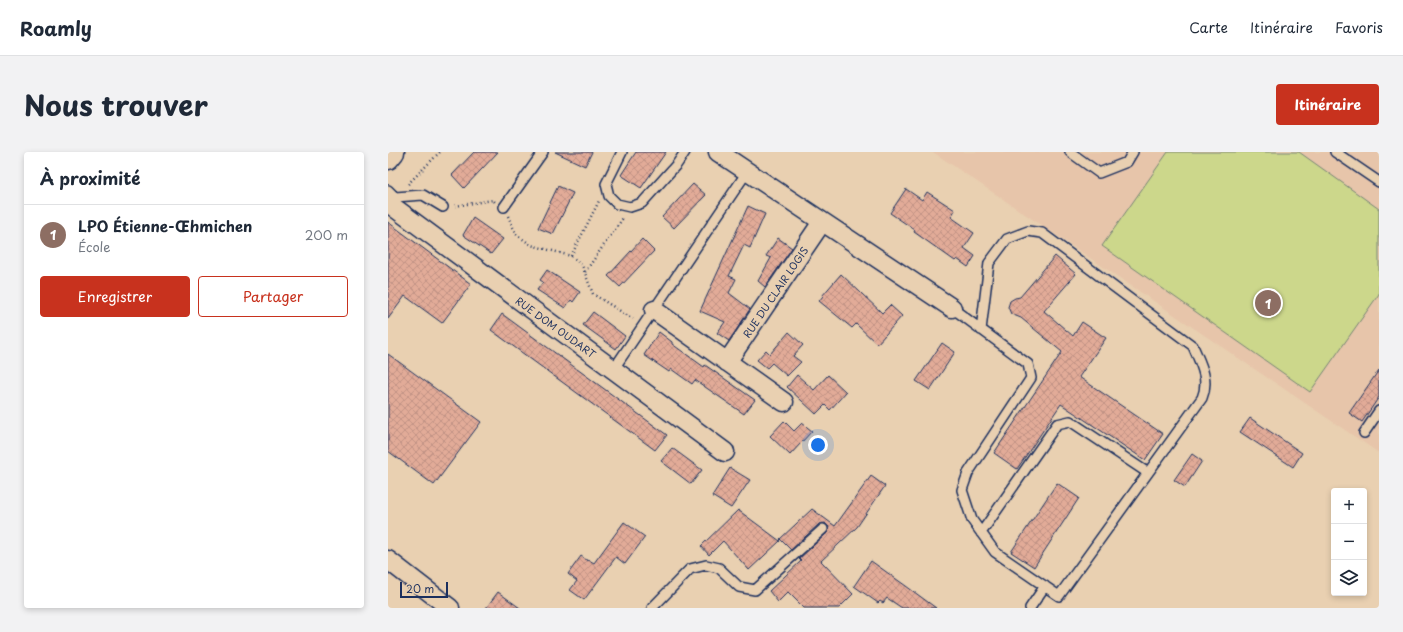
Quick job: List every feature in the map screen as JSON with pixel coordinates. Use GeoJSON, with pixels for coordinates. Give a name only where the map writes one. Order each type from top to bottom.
{"type":"FeatureCollection","features":[{"type":"Feature","properties":{"kind":"main road"},"geometry":{"type":"LineString","coordinates":[[388,158],[393,152]]}},
{"type":"Feature","properties":{"kind":"street"},"geometry":{"type":"LineString","coordinates":[[718,152],[952,308]]}},
{"type":"Feature","properties":{"kind":"street","name":"RUE DOM OUDART"},"geometry":{"type":"LineString","coordinates":[[392,200],[613,370],[725,452]]}},
{"type":"Feature","properties":{"kind":"street","name":"RUE DU CLAIR LOGIS"},"geometry":{"type":"LineString","coordinates":[[727,362],[822,222]]}},
{"type":"Feature","properties":{"kind":"street"},"geometry":{"type":"LineString","coordinates":[[654,310],[784,402]]}},
{"type":"Feature","properties":{"kind":"street"},"geometry":{"type":"LineString","coordinates":[[388,560],[450,608]]}},
{"type":"Feature","properties":{"kind":"lane"},"geometry":{"type":"LineString","coordinates":[[504,206],[543,152]]}},
{"type":"Feature","properties":{"kind":"lane"},"geometry":{"type":"LineString","coordinates":[[622,152],[606,184],[609,196],[617,204],[630,207],[642,203],[677,164],[685,152]]}},
{"type":"Feature","properties":{"kind":"lane"},"geometry":{"type":"LineString","coordinates":[[1070,152],[1099,173],[1127,162],[1133,152]]}},
{"type":"Feature","properties":{"kind":"lane"},"geometry":{"type":"LineString","coordinates":[[1335,152],[1379,182]]}},
{"type":"Feature","properties":{"kind":"lane"},"geometry":{"type":"LineString","coordinates":[[613,370],[747,172]]}},
{"type":"Feature","properties":{"kind":"lane"},"geometry":{"type":"LineString","coordinates":[[388,190],[392,200],[422,195],[443,207]]}},
{"type":"Feature","properties":{"kind":"lane"},"geometry":{"type":"LineString","coordinates":[[952,308],[981,330],[1028,364],[1031,378],[968,473],[962,490],[972,520],[994,552],[1059,596],[1202,398],[1206,390],[1205,373],[1193,346],[1042,234],[1028,231],[1007,239],[989,263],[981,330]]}},
{"type":"Feature","properties":{"kind":"lane"},"geometry":{"type":"LineString","coordinates":[[1364,433],[1379,410]]}},
{"type":"Feature","properties":{"kind":"lane"},"geometry":{"type":"LineString","coordinates":[[981,533],[1057,424],[1070,421],[1148,473]]}},
{"type":"Feature","properties":{"kind":"lane"},"geometry":{"type":"LineString","coordinates":[[652,608],[690,569],[706,565],[719,568],[739,587],[755,590],[823,529]]}},
{"type":"Feature","properties":{"kind":"lane"},"geometry":{"type":"LineString","coordinates":[[1030,608],[1046,586]]}},
{"type":"Feature","properties":{"kind":"path"},"geometry":{"type":"LineString","coordinates":[[392,200],[440,152]]}},
{"type":"Feature","properties":{"kind":"path"},"geometry":{"type":"LineString","coordinates":[[571,256],[606,184]]}},
{"type":"Feature","properties":{"kind":"path"},"geometry":{"type":"LineString","coordinates":[[443,207],[493,200],[504,206],[516,234],[531,245],[571,256],[582,265],[593,294],[643,325]]}},
{"type":"Feature","properties":{"kind":"path"},"geometry":{"type":"LineString","coordinates":[[585,272],[630,207]]}},
{"type":"Feature","properties":{"kind":"shaded area"},"geometry":{"type":"Polygon","coordinates":[[[933,152],[1379,152],[1379,453],[933,152]]]}},
{"type":"Feature","properties":{"kind":"green space"},"geometry":{"type":"Polygon","coordinates":[[[1168,152],[1299,152],[1379,209],[1379,294],[1310,392],[1102,246],[1168,152]]]}},
{"type":"Feature","properties":{"kind":"building"},"geometry":{"type":"Polygon","coordinates":[[[474,152],[498,152],[464,188],[452,175],[474,152]]]}},
{"type":"Feature","properties":{"kind":"building"},"geometry":{"type":"Polygon","coordinates":[[[555,152],[592,152],[585,166],[555,152]]]}},
{"type":"Feature","properties":{"kind":"building"},"geometry":{"type":"Polygon","coordinates":[[[636,152],[666,152],[641,188],[621,175],[636,152]]]}},
{"type":"Feature","properties":{"kind":"building"},"geometry":{"type":"Polygon","coordinates":[[[693,184],[706,195],[674,228],[662,217],[693,184]]]}},
{"type":"Feature","properties":{"kind":"building"},"geometry":{"type":"Polygon","coordinates":[[[558,186],[573,193],[553,234],[538,228],[558,186]]]}},
{"type":"Feature","properties":{"kind":"building"},"geometry":{"type":"Polygon","coordinates":[[[906,189],[922,200],[927,192],[955,210],[951,217],[974,233],[964,248],[975,256],[968,267],[957,259],[955,261],[890,213],[906,189]]]}},
{"type":"Feature","properties":{"kind":"building"},"geometry":{"type":"Polygon","coordinates":[[[748,206],[765,214],[750,248],[744,245],[729,276],[736,279],[729,293],[750,309],[729,341],[717,333],[725,322],[700,311],[748,206]]]}},
{"type":"Feature","properties":{"kind":"building"},"geometry":{"type":"Polygon","coordinates":[[[473,218],[503,239],[491,254],[463,235],[473,218]]]}},
{"type":"Feature","properties":{"kind":"building"},"geometry":{"type":"Polygon","coordinates":[[[388,222],[471,284],[442,323],[405,296],[388,319],[388,222]]]}},
{"type":"Feature","properties":{"kind":"building"},"geometry":{"type":"Polygon","coordinates":[[[778,238],[792,248],[765,287],[758,281],[771,258],[766,256],[778,238]]]}},
{"type":"Feature","properties":{"kind":"building"},"geometry":{"type":"Polygon","coordinates":[[[642,239],[654,251],[620,287],[608,276],[642,239]]]}},
{"type":"Feature","properties":{"kind":"building"},"geometry":{"type":"Polygon","coordinates":[[[1055,256],[1076,274],[1044,311],[1073,336],[1082,322],[1106,338],[1079,377],[1163,434],[1145,460],[1061,404],[1017,469],[994,453],[1062,352],[1021,318],[1011,314],[1008,307],[1010,301],[1020,297],[1055,256]]]}},
{"type":"Feature","properties":{"kind":"building"},"geometry":{"type":"Polygon","coordinates":[[[547,270],[580,292],[573,302],[571,300],[565,308],[537,290],[543,282],[540,280],[547,270]]]}},
{"type":"Feature","properties":{"kind":"building"},"geometry":{"type":"Polygon","coordinates":[[[841,274],[882,313],[890,305],[902,316],[877,344],[856,324],[852,328],[819,301],[841,274]]]}},
{"type":"Feature","properties":{"kind":"building"},"geometry":{"type":"Polygon","coordinates":[[[593,312],[625,336],[616,349],[583,325],[593,312]]]}},
{"type":"Feature","properties":{"kind":"building"},"geometry":{"type":"Polygon","coordinates":[[[502,314],[667,435],[655,450],[491,330],[502,314]]]}},
{"type":"Feature","properties":{"kind":"building"},"geometry":{"type":"Polygon","coordinates":[[[659,332],[672,342],[672,344],[704,367],[705,365],[755,400],[744,414],[695,380],[692,384],[671,369],[669,372],[644,355],[659,332]]]}},
{"type":"Feature","properties":{"kind":"building"},"geometry":{"type":"Polygon","coordinates":[[[789,332],[803,345],[793,356],[801,362],[787,376],[772,363],[767,368],[757,360],[766,350],[770,354],[789,332]]]}},
{"type":"Feature","properties":{"kind":"building"},"geometry":{"type":"Polygon","coordinates":[[[942,343],[955,352],[930,390],[916,381],[942,343]]]}},
{"type":"Feature","properties":{"kind":"building"},"geometry":{"type":"Polygon","coordinates":[[[388,354],[481,422],[434,485],[388,451],[388,354]]]}},
{"type":"Feature","properties":{"kind":"building"},"geometry":{"type":"Polygon","coordinates":[[[1379,370],[1379,397],[1362,422],[1349,413],[1379,370]]]}},
{"type":"Feature","properties":{"kind":"building"},"geometry":{"type":"Polygon","coordinates":[[[797,375],[814,390],[828,375],[846,392],[830,410],[825,405],[816,414],[787,387],[797,375]]]}},
{"type":"Feature","properties":{"kind":"building"},"geometry":{"type":"Polygon","coordinates":[[[1250,418],[1302,453],[1293,467],[1240,432],[1250,418]]]}},
{"type":"Feature","properties":{"kind":"building"},"geometry":{"type":"Polygon","coordinates":[[[784,421],[794,431],[802,423],[812,431],[790,455],[770,436],[784,421]]]}},
{"type":"Feature","properties":{"kind":"building"},"geometry":{"type":"Polygon","coordinates":[[[672,448],[702,470],[691,484],[661,461],[672,448]]]}},
{"type":"Feature","properties":{"kind":"building"},"geometry":{"type":"Polygon","coordinates":[[[1192,454],[1202,461],[1185,487],[1174,480],[1192,454]]]}},
{"type":"Feature","properties":{"kind":"building"},"geometry":{"type":"Polygon","coordinates":[[[730,468],[750,480],[731,508],[712,496],[730,468]]]}},
{"type":"Feature","properties":{"kind":"building"},"geometry":{"type":"Polygon","coordinates":[[[871,476],[885,486],[857,527],[821,561],[853,594],[839,608],[804,608],[788,592],[778,602],[769,591],[801,561],[799,559],[827,533],[829,527],[825,523],[819,524],[791,550],[780,539],[812,509],[835,526],[871,476]]]}},
{"type":"Feature","properties":{"kind":"building"},"geometry":{"type":"Polygon","coordinates":[[[1057,483],[1079,498],[1034,567],[1011,552],[1057,483]]]}},
{"type":"Feature","properties":{"kind":"building"},"geometry":{"type":"Polygon","coordinates":[[[738,510],[780,541],[749,570],[723,541],[709,555],[701,546],[738,510]]]}},
{"type":"Feature","properties":{"kind":"building"},"geometry":{"type":"Polygon","coordinates":[[[624,522],[645,537],[625,564],[616,557],[584,600],[570,590],[577,581],[568,574],[581,556],[594,563],[624,522]]]}},
{"type":"Feature","properties":{"kind":"building"},"geometry":{"type":"Polygon","coordinates":[[[871,561],[936,608],[902,608],[887,598],[883,603],[880,601],[878,603],[854,586],[871,561]]]}},
{"type":"Feature","properties":{"kind":"building"},"geometry":{"type":"Polygon","coordinates":[[[498,592],[520,608],[486,608],[498,592]]]}},
{"type":"Feature","properties":{"kind":"place","name":"LPO Étienne-Œhmichen"},"geometry":{"type":"Point","coordinates":[1268,303]}}]}
